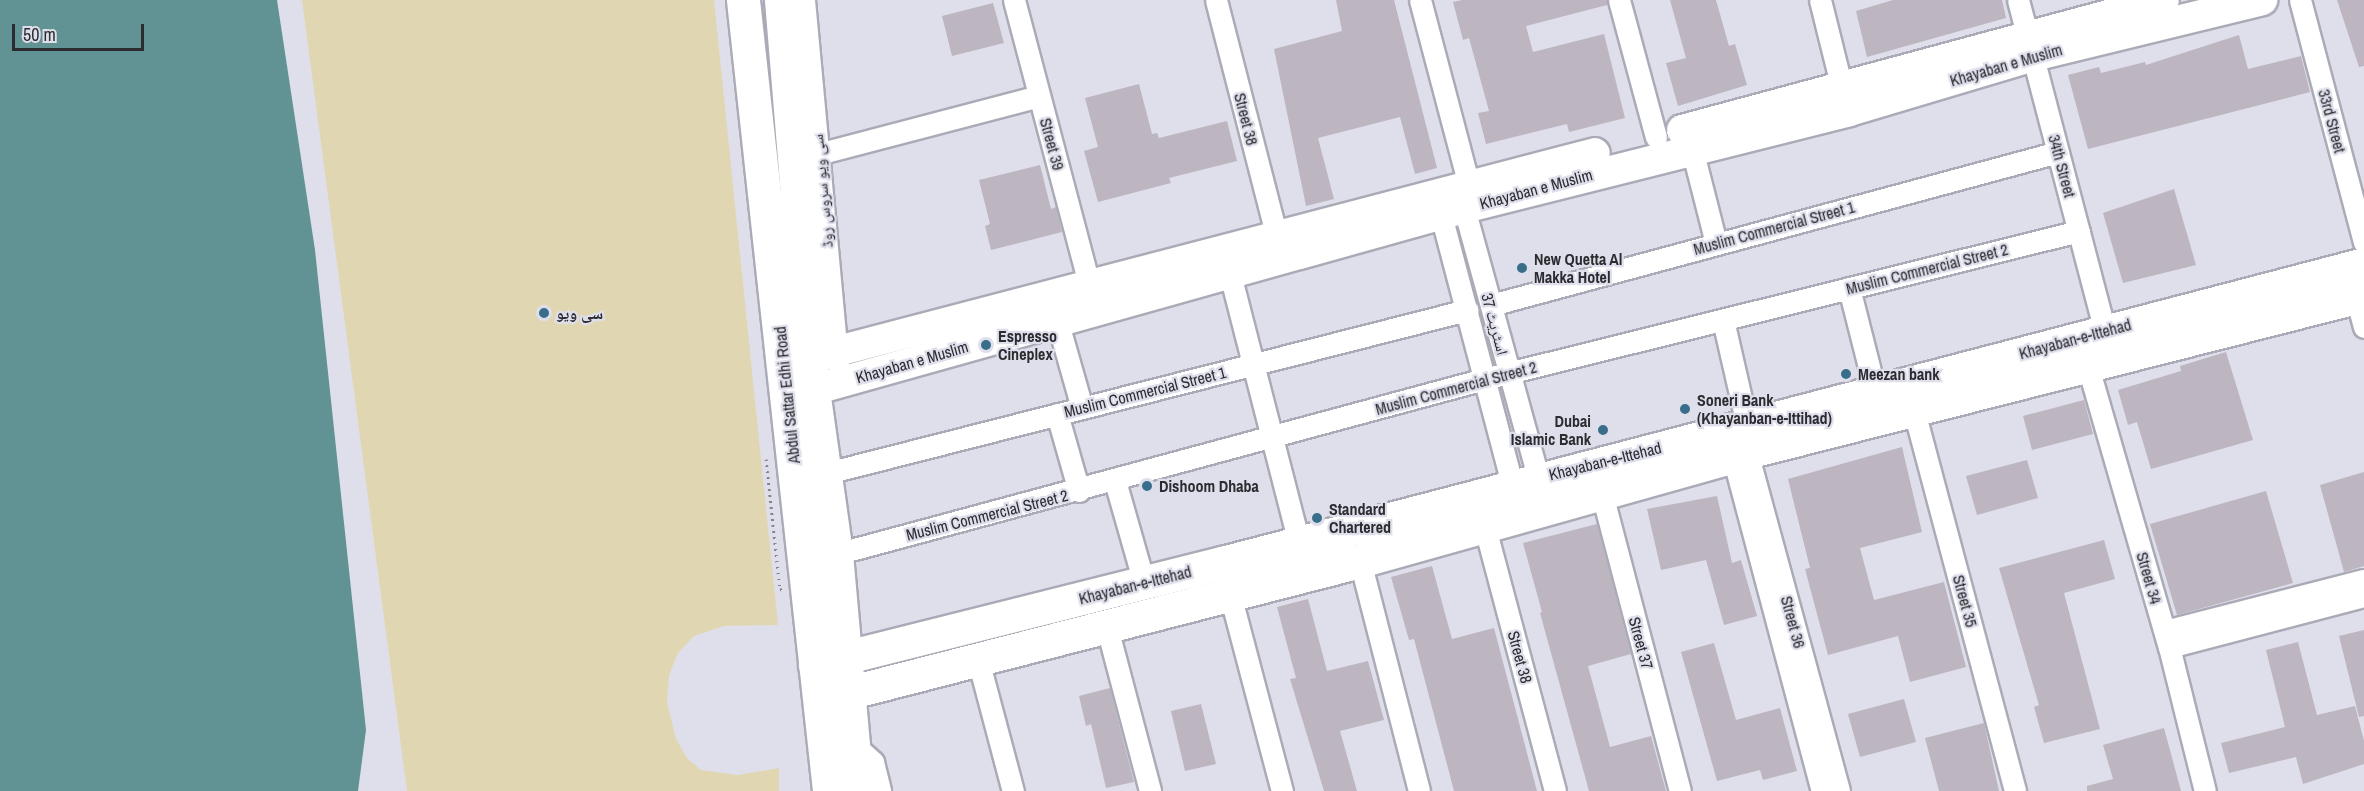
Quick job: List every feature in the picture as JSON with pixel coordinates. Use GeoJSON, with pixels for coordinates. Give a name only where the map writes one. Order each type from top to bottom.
{"type":"FeatureCollection","features":[{"type":"Feature","properties":{"kind":"main road","name":"Abdul Sattar Edhi Road"},"geometry":{"type":"LineString","coordinates":[[743,0],[831,662],[833,697],[829,791]]}},
{"type":"Feature","properties":{"kind":"main road","name":"Abdul Sattar Edhi Road"},"geometry":{"type":"LineString","coordinates":[[781,0],[827,386],[823,474],[836,554],[831,662]]}},
{"type":"Feature","properties":{"kind":"main road","name":"Khayaban-e-Ittehad"},"geometry":{"type":"LineString","coordinates":[[831,662],[1144,583],[1226,578],[1360,561],[1484,524],[1529,497],[1602,494],[1742,445],[1875,392],[2364,264]]}},
{"type":"Feature","properties":{"kind":"main road","name":"Khayaban-e-Ittehad"},"geometry":{"type":"LineString","coordinates":[[833,697],[977,656],[1106,624],[1226,578],[1299,543],[1529,497],[1742,445],[1914,411],[2088,367],[2361,306]]}},
{"type":"Feature","properties":{"kind":"main road","name":"Abdul Sattar Edhi Road"},"geometry":{"type":"LineString","coordinates":[[833,697],[851,742],[857,791]]}},
{"type":"Feature","properties":{"kind":"street","name":"سی ویو سروس روڈ"},"geometry":{"type":"LineString","coordinates":[[804,0],[818,154],[824,355]]}},
{"type":"Feature","properties":{"kind":"street","name":"Street 39"},"geometry":{"type":"LineString","coordinates":[[1014,0],[1090,287]]}},
{"type":"Feature","properties":{"kind":"street","name":"Street 38"},"geometry":{"type":"LineString","coordinates":[[1216,0],[1277,237]]}},
{"type":"Feature","properties":{"kind":"street"},"geometry":{"type":"LineString","coordinates":[[1420,0],[1458,203],[1467,310],[1484,379],[1529,497]]}},
{"type":"Feature","properties":{"kind":"street"},"geometry":{"type":"LineString","coordinates":[[1619,0],[1656,137]]}},
{"type":"Feature","properties":{"kind":"street"},"geometry":{"type":"LineString","coordinates":[[1820,0],[1842,88]]}},
{"type":"Feature","properties":{"kind":"street","name":"34th Street"},"geometry":{"type":"LineString","coordinates":[[2018,0],[2105,332]]}},
{"type":"Feature","properties":{"kind":"street","name":"Khayaban e Muslim"},"geometry":{"type":"LineString","coordinates":[[827,386],[1057,320],[1230,274],[1334,233],[1458,203],[1553,175],[1656,137],[1771,118],[2170,7],[2262,0]]}},
{"type":"Feature","properties":{"kind":"street","name":"33rd Street"},"geometry":{"type":"LineString","coordinates":[[2300,0],[2364,243]]}},
{"type":"Feature","properties":{"kind":"street","name":"Khayaban e Muslim"},"geometry":{"type":"LineString","coordinates":[[1553,175],[1692,148],[1842,88],[2030,46]]}},
{"type":"Feature","properties":{"kind":"street"},"geometry":{"type":"LineString","coordinates":[[818,154],[1039,96]]}},
{"type":"Feature","properties":{"kind":"street"},"geometry":{"type":"LineString","coordinates":[[1692,148],[1716,243]]}},
{"type":"Feature","properties":{"kind":"street","name":"Muslim Commercial Street 1"},"geometry":{"type":"LineString","coordinates":[[1491,305],[2058,152]]}},
{"type":"Feature","properties":{"kind":"street","name":"Khayaban e Muslim"},"geometry":{"type":"LineString","coordinates":[[824,355],[1277,237],[1334,233],[1458,203]]}},
{"type":"Feature","properties":{"kind":"street","name":"اسٹریٹ 37"},"geometry":{"type":"LineString","coordinates":[[1458,203],[1491,305],[1508,374],[1529,497]]}},
{"type":"Feature","properties":{"kind":"street","name":"Muslim Commercial Street 2"},"geometry":{"type":"LineString","coordinates":[[836,554],[1079,491],[1484,379],[2079,231]]}},
{"type":"Feature","properties":{"kind":"street"},"geometry":{"type":"LineString","coordinates":[[1230,274],[1251,365],[1299,543]]}},
{"type":"Feature","properties":{"kind":"street"},"geometry":{"type":"LineString","coordinates":[[1849,288],[1875,392]]}},
{"type":"Feature","properties":{"kind":"street","name":"Muslim Commercial Street 1"},"geometry":{"type":"LineString","coordinates":[[823,474],[1467,310]]}},
{"type":"Feature","properties":{"kind":"street"},"geometry":{"type":"LineString","coordinates":[[1057,320],[1082,408]]}},
{"type":"Feature","properties":{"kind":"street"},"geometry":{"type":"LineString","coordinates":[[1723,320],[1742,445]]}},
{"type":"Feature","properties":{"kind":"street","name":"Street 34"},"geometry":{"type":"LineString","coordinates":[[2088,367],[2167,639],[2205,791]]}},
{"type":"Feature","properties":{"kind":"street","name":"Street 35"},"geometry":{"type":"LineString","coordinates":[[1914,411],[2015,791]]}},
{"type":"Feature","properties":{"kind":"street"},"geometry":{"type":"LineString","coordinates":[[1057,414],[1079,491]]}},
{"type":"Feature","properties":{"kind":"street","name":"Street 36"},"geometry":{"type":"LineString","coordinates":[[1742,445],[1822,791]]}},
{"type":"Feature","properties":{"kind":"street","name":"Street 36"},"geometry":{"type":"LineString","coordinates":[[1742,445],[1839,791]]}},
{"type":"Feature","properties":{"kind":"street"},"geometry":{"type":"LineString","coordinates":[[1115,481],[1144,583]]}},
{"type":"Feature","properties":{"kind":"street","name":"Street 37"},"geometry":{"type":"LineString","coordinates":[[1602,494],[1680,791]]}},
{"type":"Feature","properties":{"kind":"street","name":"Street 38"},"geometry":{"type":"LineString","coordinates":[[1484,524],[1555,791]]}},
{"type":"Feature","properties":{"kind":"street"},"geometry":{"type":"LineString","coordinates":[[1360,561],[1419,791]]}},
{"type":"Feature","properties":{"kind":"street"},"geometry":{"type":"LineString","coordinates":[[1226,578],[1282,791]]}},
{"type":"Feature","properties":{"kind":"street"},"geometry":{"type":"LineString","coordinates":[[2167,639],[2364,579]]}},
{"type":"Feature","properties":{"kind":"street"},"geometry":{"type":"LineString","coordinates":[[2167,639],[2364,596]]}},
{"type":"Feature","properties":{"kind":"street"},"geometry":{"type":"LineString","coordinates":[[1106,624],[1150,791]]}},
{"type":"Feature","properties":{"kind":"street"},"geometry":{"type":"LineString","coordinates":[[977,656],[1013,791]]}},
{"type":"Feature","properties":{"kind":"street"},"geometry":{"type":"LineString","coordinates":[[851,742],[873,762],[880,791]]}},
{"type":"Feature","properties":{"kind":"sand","name":"سی ویو"},"geometry":{"type":"Polygon","coordinates":[[[302,0],[714,0],[778,625],[724,626],[694,636],[678,653],[669,675],[667,702],[676,739],[687,758],[701,770],[738,775],[779,768],[779,791],[407,791],[302,0]]]}},
{"type":"Feature","properties":{"kind":"shaded area"},"geometry":{"type":"Polygon","coordinates":[[[0,0],[277,0],[315,250],[366,730],[358,791],[0,791],[0,0]]]}},
{"type":"Feature","properties":{"kind":"building"},"geometry":{"type":"Polygon","coordinates":[[[1336,0],[1394,0],[1437,168],[1415,174],[1400,117],[1318,138],[1334,199],[1306,206],[1274,49],[1342,31],[1336,0]]]}},
{"type":"Feature","properties":{"kind":"building"},"geometry":{"type":"Polygon","coordinates":[[[1462,0],[1607,0],[1607,5],[1526,26],[1533,52],[1604,34],[1625,118],[1569,132],[1567,124],[1486,144],[1478,113],[1489,111],[1469,38],[1463,40],[1453,2],[1462,0]]]}},
{"type":"Feature","properties":{"kind":"building"},"geometry":{"type":"Polygon","coordinates":[[[1670,0],[1716,0],[1729,46],[1735,44],[1747,85],[1678,106],[1666,63],[1686,58],[1670,0]]]}},
{"type":"Feature","properties":{"kind":"building"},"geometry":{"type":"Polygon","coordinates":[[[1893,0],[2002,0],[2006,18],[1867,57],[1856,11],[1893,0]]]}},
{"type":"Feature","properties":{"kind":"building"},"geometry":{"type":"Polygon","coordinates":[[[2337,0],[2364,0],[2364,66],[2359,67],[2337,0]]]}},
{"type":"Feature","properties":{"kind":"building"},"geometry":{"type":"Polygon","coordinates":[[[993,3],[1004,43],[952,56],[942,16],[993,3]]]}},
{"type":"Feature","properties":{"kind":"building"},"geometry":{"type":"Polygon","coordinates":[[[2239,35],[2248,69],[2301,56],[2310,92],[2088,149],[2068,75],[2099,67],[2101,73],[2145,62],[2146,65],[2239,35]]]}},
{"type":"Feature","properties":{"kind":"building"},"geometry":{"type":"Polygon","coordinates":[[[1139,84],[1152,134],[1157,133],[1159,138],[1227,121],[1237,161],[1169,178],[1171,183],[1098,202],[1084,151],[1098,147],[1085,98],[1139,84]]]}},
{"type":"Feature","properties":{"kind":"building"},"geometry":{"type":"Polygon","coordinates":[[[1040,165],[1051,209],[1056,207],[1062,232],[991,250],[985,226],[990,224],[979,180],[1040,165]]]}},
{"type":"Feature","properties":{"kind":"building"},"geometry":{"type":"Polygon","coordinates":[[[2174,189],[2196,265],[2123,283],[2103,213],[2174,189]]]}},
{"type":"Feature","properties":{"kind":"building"},"geometry":{"type":"Polygon","coordinates":[[[2226,352],[2253,440],[2151,469],[2137,422],[2128,425],[2118,390],[2181,371],[2180,366],[2226,352]]]}},
{"type":"Feature","properties":{"kind":"building"},"geometry":{"type":"Polygon","coordinates":[[[2084,400],[2093,434],[2032,450],[2023,416],[2084,400]]]}},
{"type":"Feature","properties":{"kind":"building"},"geometry":{"type":"Polygon","coordinates":[[[1902,447],[1922,532],[1860,548],[1874,600],[1944,582],[1966,667],[1910,682],[1898,636],[1828,655],[1805,569],[1810,568],[1788,479],[1902,447]]]}},
{"type":"Feature","properties":{"kind":"building"},"geometry":{"type":"Polygon","coordinates":[[[2027,460],[2038,498],[1977,515],[1966,476],[2027,460]]]}},
{"type":"Feature","properties":{"kind":"building"},"geometry":{"type":"Polygon","coordinates":[[[2364,472],[2364,566],[2344,572],[2320,485],[2364,472]]]}},
{"type":"Feature","properties":{"kind":"building"},"geometry":{"type":"Polygon","coordinates":[[[2266,491],[2293,583],[2177,615],[2150,524],[2266,491]]]}},
{"type":"Feature","properties":{"kind":"building"},"geometry":{"type":"Polygon","coordinates":[[[1717,496],[1732,563],[1741,560],[1757,616],[1724,625],[1706,560],[1661,570],[1647,509],[1717,496]]]}},
{"type":"Feature","properties":{"kind":"building"},"geometry":{"type":"Polygon","coordinates":[[[1597,524],[1631,654],[1588,666],[1610,747],[1651,736],[1666,791],[1589,791],[1540,613],[1542,612],[1523,543],[1597,524]]]}},
{"type":"Feature","properties":{"kind":"building"},"geometry":{"type":"Polygon","coordinates":[[[2104,540],[2115,579],[2064,593],[2100,729],[2044,743],[2034,707],[2039,705],[1999,568],[2104,540]]]}},
{"type":"Feature","properties":{"kind":"building"},"geometry":{"type":"Polygon","coordinates":[[[1432,566],[1452,639],[1494,628],[1537,791],[1454,791],[1414,639],[1409,640],[1391,577],[1432,566]]]}},
{"type":"Feature","properties":{"kind":"building"},"geometry":{"type":"Polygon","coordinates":[[[1308,599],[1327,671],[1368,661],[1384,720],[1340,731],[1357,791],[1324,791],[1290,679],[1296,678],[1277,607],[1308,599]]]}},
{"type":"Feature","properties":{"kind":"building"},"geometry":{"type":"Polygon","coordinates":[[[2364,630],[2364,716],[2359,717],[2339,636],[2364,630]]]}},
{"type":"Feature","properties":{"kind":"building"},"geometry":{"type":"Polygon","coordinates":[[[2298,642],[2317,715],[2355,706],[2364,741],[2364,764],[2303,784],[2296,757],[2229,773],[2221,743],[2285,727],[2266,650],[2298,642]]]}},
{"type":"Feature","properties":{"kind":"building"},"geometry":{"type":"Polygon","coordinates":[[[1714,643],[1736,720],[1780,708],[1797,771],[1763,780],[1760,770],[1717,781],[1681,652],[1714,643]]]}},
{"type":"Feature","properties":{"kind":"building"},"geometry":{"type":"Polygon","coordinates":[[[1110,688],[1134,782],[1106,788],[1091,724],[1086,726],[1079,696],[1110,688]]]}},
{"type":"Feature","properties":{"kind":"building"},"geometry":{"type":"Polygon","coordinates":[[[1904,699],[1916,742],[1860,757],[1848,714],[1904,699]]]}},
{"type":"Feature","properties":{"kind":"building"},"geometry":{"type":"Polygon","coordinates":[[[1201,704],[1216,764],[1185,771],[1171,711],[1201,704]]]}},
{"type":"Feature","properties":{"kind":"building"},"geometry":{"type":"Polygon","coordinates":[[[1984,723],[1999,791],[1939,791],[1925,738],[1984,723]]]}},
{"type":"Feature","properties":{"kind":"building"},"geometry":{"type":"Polygon","coordinates":[[[2164,728],[2181,791],[2087,791],[2087,786],[2113,779],[2103,745],[2164,728]]]}},
{"type":"Feature","properties":{"kind":"place","name":"New Quetta Al Makka Hotel"},"geometry":{"type":"Point","coordinates":[1522,268]}},
{"type":"Feature","properties":{"kind":"place","name":"سی ویو"},"geometry":{"type":"Point","coordinates":[544,313]}},
{"type":"Feature","properties":{"kind":"place","name":"Espresso Cineplex"},"geometry":{"type":"Point","coordinates":[986,345]}},
{"type":"Feature","properties":{"kind":"place","name":"Meezan bank"},"geometry":{"type":"Point","coordinates":[1846,374]}},
{"type":"Feature","properties":{"kind":"place","name":"Soneri Bank (Khayanban-e-Ittihad)"},"geometry":{"type":"Point","coordinates":[1685,409]}},
{"type":"Feature","properties":{"kind":"place","name":"Dubai Islamic Bank"},"geometry":{"type":"Point","coordinates":[1603,430]}},
{"type":"Feature","properties":{"kind":"place","name":"Dishoom Dhaba"},"geometry":{"type":"Point","coordinates":[1147,486]}},
{"type":"Feature","properties":{"kind":"place","name":"Standard Chartered"},"geometry":{"type":"Point","coordinates":[1317,518]}}]}
